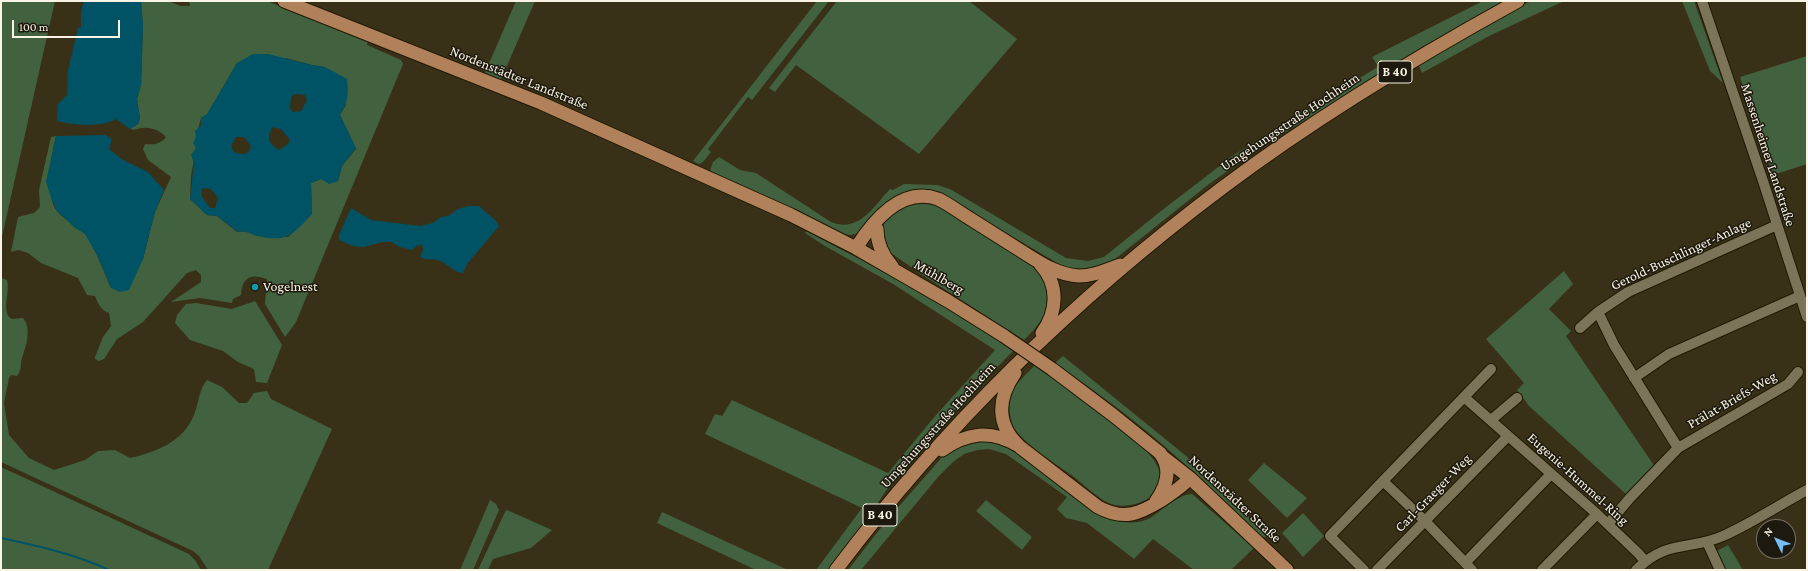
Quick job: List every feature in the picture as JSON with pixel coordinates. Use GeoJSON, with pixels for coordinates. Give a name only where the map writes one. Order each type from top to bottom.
{"type":"FeatureCollection","features":[{"type":"Feature","properties":{"kind":"main road","name":"Nordenstädter Landstraße"},"geometry":{"type":"LineString","coordinates":[[284,1],[541,103],[739,191],[856,248]]}},
{"type":"Feature","properties":{"kind":"main road","name":"Umgehungsstraße Hochheim"},"geometry":{"type":"LineString","coordinates":[[1130,260],[1223,187],[1276,149],[1386,77],[1518,1]]}},
{"type":"Feature","properties":{"kind":"main road"},"geometry":{"type":"LineString","coordinates":[[856,248],[864,235],[894,205],[907,199],[920,196],[944,202],[1034,259],[1057,271],[1078,276],[1100,273],[1130,260]]}},
{"type":"Feature","properties":{"kind":"main road"},"geometry":{"type":"LineString","coordinates":[[856,248],[872,240],[883,215]]}},
{"type":"Feature","properties":{"kind":"main road"},"geometry":{"type":"LineString","coordinates":[[877,229],[877,238],[885,258],[900,273]]}},
{"type":"Feature","properties":{"kind":"main road","name":"Mühlberg"},"geometry":{"type":"LineString","coordinates":[[856,248],[1004,336],[1052,369]]}},
{"type":"Feature","properties":{"kind":"main road"},"geometry":{"type":"LineString","coordinates":[[1021,360],[1048,325],[1054,305],[1054,292],[1050,279],[1043,268],[1034,259]]}},
{"type":"Feature","properties":{"kind":"main road","name":"B 40"},"geometry":{"type":"LineString","coordinates":[[1021,360],[1130,260]]}},
{"type":"Feature","properties":{"kind":"main road"},"geometry":{"type":"LineString","coordinates":[[1033,348],[1008,383],[1002,403],[1002,416],[1005,427],[1011,438],[1020,447],[1103,510],[1115,514],[1128,515],[1141,512],[1178,489],[1188,477]]}},
{"type":"Feature","properties":{"kind":"main road","name":"Umgehungsstraße Hochheim"},"geometry":{"type":"LineString","coordinates":[[836,570],[925,461],[1021,360]]}},
{"type":"Feature","properties":{"kind":"main road","name":"Nordenstädter Straße"},"geometry":{"type":"LineString","coordinates":[[1052,369],[1160,453],[1188,477],[1287,570]]}},
{"type":"Feature","properties":{"kind":"main road"},"geometry":{"type":"LineString","coordinates":[[925,461],[954,441],[971,436],[996,437],[1020,447]]}},
{"type":"Feature","properties":{"kind":"main road"},"geometry":{"type":"LineString","coordinates":[[1160,453],[1165,462],[1167,472],[1167,481],[1163,492]]}},
{"type":"Feature","properties":{"kind":"main road"},"geometry":{"type":"LineString","coordinates":[[1154,504],[1174,479],[1188,477]]}},
{"type":"Feature","properties":{"kind":"street","name":"Massenheimer Landstraße"},"geometry":{"type":"LineString","coordinates":[[1702,1],[1807,317]]}},
{"type":"Feature","properties":{"kind":"street","name":"Gerold-Buschlinger-Anlage"},"geometry":{"type":"LineString","coordinates":[[1580,328],[1598,312],[1628,292],[1777,225]]}},
{"type":"Feature","properties":{"kind":"street"},"geometry":{"type":"LineString","coordinates":[[1634,378],[1669,354],[1800,296]]}},
{"type":"Feature","properties":{"kind":"street"},"geometry":{"type":"LineString","coordinates":[[1598,312],[1614,345],[1678,448],[1629,499],[1608,524]]}},
{"type":"Feature","properties":{"kind":"street"},"geometry":{"type":"LineString","coordinates":[[1364,570],[1330,536],[1490,369]]}},
{"type":"Feature","properties":{"kind":"street","name":"Prälat-Briefs-Weg"},"geometry":{"type":"LineString","coordinates":[[1678,448],[1788,384],[1798,372]]}},
{"type":"Feature","properties":{"kind":"street","name":"Eugenie-Hummel-Ring"},"geometry":{"type":"LineString","coordinates":[[1464,397],[1608,524],[1638,552],[1645,561]]}},
{"type":"Feature","properties":{"kind":"street"},"geometry":{"type":"LineString","coordinates":[[1491,420],[1517,398]]}},
{"type":"Feature","properties":{"kind":"street","name":"Carl-Graeger-Weg"},"geometry":{"type":"LineString","coordinates":[[1377,570],[1508,436]]}},
{"type":"Feature","properties":{"kind":"street"},"geometry":{"type":"LineString","coordinates":[[1383,481],[1425,521],[1467,567],[1551,474]]}},
{"type":"Feature","properties":{"kind":"street"},"geometry":{"type":"LineString","coordinates":[[1636,570],[1645,561],[1666,549],[1707,542],[1725,535],[1807,490]]}},
{"type":"Feature","properties":{"kind":"street"},"geometry":{"type":"LineString","coordinates":[[1542,570],[1596,514]]}},
{"type":"Feature","properties":{"kind":"street"},"geometry":{"type":"LineString","coordinates":[[1707,542],[1720,570]]}},
{"type":"Feature","properties":{"kind":"green space"},"geometry":{"type":"Polygon","coordinates":[[[1,1],[55,1],[1,241],[1,1]]]}},
{"type":"Feature","properties":{"kind":"green space"},"geometry":{"type":"Polygon","coordinates":[[[141,1],[168,1],[181,6],[190,6],[189,1],[267,1],[368,41],[367,45],[401,60],[403,64],[296,322],[285,337],[265,304],[267,279],[261,277],[256,276],[245,280],[241,295],[233,299],[232,303],[200,298],[171,302],[201,282],[201,275],[196,270],[187,273],[143,322],[117,339],[104,359],[99,361],[95,359],[95,357],[103,337],[111,326],[109,313],[100,306],[95,296],[87,295],[78,278],[41,263],[28,253],[18,250],[11,252],[18,217],[34,213],[40,207],[39,190],[51,137],[56,136],[52,153],[50,175],[53,204],[60,214],[86,235],[97,254],[111,288],[143,259],[155,212],[171,177],[148,160],[143,149],[145,144],[157,144],[166,137],[159,131],[152,129],[130,129],[138,124],[140,118],[137,99],[141,85],[143,25],[141,1]],[[286,58],[237,63],[207,115],[201,118],[196,137],[196,148],[191,176],[190,199],[207,215],[217,216],[237,232],[247,231],[257,236],[288,237],[312,214],[311,183],[321,179],[329,183],[338,181],[342,166],[356,149],[340,115],[346,105],[325,67],[286,58]]]}},
{"type":"Feature","properties":{"kind":"green space"},"geometry":{"type":"Polygon","coordinates":[[[516,1],[535,1],[500,82],[484,75],[516,1]]]}},
{"type":"Feature","properties":{"kind":"green space"},"geometry":{"type":"Polygon","coordinates":[[[817,1],[829,1],[752,100],[748,97],[708,149],[711,152],[703,162],[699,164],[693,161],[817,1]]]}},
{"type":"Feature","properties":{"kind":"green space"},"geometry":{"type":"Polygon","coordinates":[[[837,1],[969,1],[1017,39],[919,154],[796,65],[775,92],[769,88],[837,1]]]}},
{"type":"Feature","properties":{"kind":"green space"},"geometry":{"type":"Polygon","coordinates":[[[1483,1],[1503,1],[1269,142],[1209,184],[1115,259],[1095,267],[1076,269],[1062,266],[951,200],[928,191],[916,190],[900,194],[889,201],[856,234],[849,235],[837,232],[719,176],[710,170],[713,162],[719,157],[740,170],[756,173],[831,222],[841,224],[850,224],[865,216],[890,189],[893,190],[904,184],[937,185],[950,189],[1066,258],[1088,261],[1104,257],[1234,155],[1376,68],[1378,66],[1372,57],[1483,1]]]}},
{"type":"Feature","properties":{"kind":"green space"},"geometry":{"type":"Polygon","coordinates":[[[1531,1],[1564,1],[1489,36],[1422,73],[1419,66],[1487,24],[1531,1]]]}},
{"type":"Feature","properties":{"kind":"green space"},"geometry":{"type":"Polygon","coordinates":[[[1682,1],[1694,1],[1723,83],[1710,71],[1682,1]]]}},
{"type":"Feature","properties":{"kind":"green space"},"geometry":{"type":"Polygon","coordinates":[[[1807,56],[1807,164],[1773,175],[1740,77],[1807,56]]]}},
{"type":"Feature","properties":{"kind":"green space"},"geometry":{"type":"Polygon","coordinates":[[[917,203],[935,206],[957,216],[1025,259],[1039,272],[1046,285],[1048,292],[1048,303],[1041,321],[1024,340],[924,276],[891,253],[882,244],[882,228],[888,219],[901,209],[917,203]]]}},
{"type":"Feature","properties":{"kind":"green space"},"geometry":{"type":"Polygon","coordinates":[[[806,231],[938,302],[1014,350],[960,405],[893,480],[870,515],[828,570],[816,570],[862,508],[705,434],[715,414],[722,416],[732,400],[888,473],[936,415],[995,350],[893,284],[825,246],[805,233],[806,231]]]}},
{"type":"Feature","properties":{"kind":"green space"},"geometry":{"type":"Polygon","coordinates":[[[1564,271],[1573,284],[1549,309],[1571,331],[1566,336],[1655,467],[1627,495],[1529,406],[1517,390],[1524,383],[1486,339],[1564,271]]]}},
{"type":"Feature","properties":{"kind":"green space"},"geometry":{"type":"Polygon","coordinates":[[[2,278],[7,280],[8,284],[6,307],[8,316],[12,319],[23,318],[26,322],[28,332],[20,372],[17,376],[11,375],[9,378],[4,403],[9,435],[29,458],[54,470],[85,460],[98,451],[115,450],[130,458],[162,448],[179,436],[192,420],[201,390],[207,380],[222,387],[239,403],[247,403],[254,393],[267,391],[271,399],[332,429],[268,570],[208,570],[199,556],[193,551],[1,462],[2,278]]]}},
{"type":"Feature","properties":{"kind":"green space"},"geometry":{"type":"Polygon","coordinates":[[[255,301],[282,345],[267,383],[256,382],[254,369],[238,362],[223,351],[190,340],[175,323],[177,315],[186,304],[196,303],[232,309],[255,301]]]}},
{"type":"Feature","properties":{"kind":"green space"},"geometry":{"type":"Polygon","coordinates":[[[1063,356],[1185,455],[1263,531],[1266,537],[1261,538],[1201,479],[1135,421],[1055,363],[1063,356]]]}},
{"type":"Feature","properties":{"kind":"green space"},"geometry":{"type":"Polygon","coordinates":[[[1035,365],[1105,414],[1140,444],[1153,459],[1160,472],[1161,480],[1159,488],[1154,494],[1139,503],[1131,505],[1122,506],[1109,503],[1039,452],[1017,432],[1013,426],[1011,418],[1011,397],[1016,385],[1035,365]]]}},
{"type":"Feature","properties":{"kind":"green space"},"geometry":{"type":"Polygon","coordinates":[[[975,439],[988,440],[1011,449],[1095,512],[1107,518],[1121,522],[1135,522],[1151,518],[1165,507],[1185,495],[1192,494],[1254,548],[1231,570],[1194,570],[1153,539],[1134,559],[1087,523],[1066,518],[1057,509],[1067,497],[1006,454],[989,449],[964,454],[953,462],[938,477],[861,570],[848,570],[887,520],[944,455],[975,439]]]}},
{"type":"Feature","properties":{"kind":"green space"},"geometry":{"type":"Polygon","coordinates":[[[1264,463],[1307,498],[1287,518],[1248,480],[1264,463]]]}},
{"type":"Feature","properties":{"kind":"green space"},"geometry":{"type":"Polygon","coordinates":[[[1,467],[189,554],[201,570],[1,570],[1,467]]]}},
{"type":"Feature","properties":{"kind":"green space"},"geometry":{"type":"Polygon","coordinates":[[[490,500],[496,504],[499,510],[473,570],[460,570],[490,500]]]}},
{"type":"Feature","properties":{"kind":"green space"},"geometry":{"type":"Polygon","coordinates":[[[986,500],[1032,537],[1022,550],[976,511],[986,500]]]}},
{"type":"Feature","properties":{"kind":"green space"},"geometry":{"type":"Polygon","coordinates":[[[507,510],[552,530],[531,548],[493,559],[488,570],[478,570],[505,512],[507,510]]]}},
{"type":"Feature","properties":{"kind":"green space"},"geometry":{"type":"Polygon","coordinates":[[[662,512],[788,570],[756,570],[657,523],[662,512]]]}},
{"type":"Feature","properties":{"kind":"green space"},"geometry":{"type":"Polygon","coordinates":[[[1303,513],[1324,536],[1303,557],[1282,533],[1303,513]]]}},
{"type":"Feature","properties":{"kind":"green space"},"geometry":{"type":"Polygon","coordinates":[[[1728,545],[1743,570],[1724,570],[1715,552],[1728,545]]]}},
{"type":"Feature","properties":{"kind":"water"},"geometry":{"type":"Polygon","coordinates":[[[84,1],[141,1],[143,25],[141,85],[137,99],[140,118],[138,124],[130,129],[116,119],[103,124],[95,125],[71,124],[57,121],[58,104],[67,95],[68,70],[78,28],[81,27],[81,11],[84,1]]]}},
{"type":"Feature","properties":{"kind":"water"},"geometry":{"type":"Polygon","coordinates":[[[253,54],[268,54],[325,67],[347,79],[347,98],[340,115],[356,148],[342,166],[338,181],[329,184],[321,179],[311,183],[312,214],[294,232],[283,237],[268,238],[247,232],[238,232],[217,216],[207,215],[190,199],[194,163],[191,155],[196,148],[193,143],[196,137],[195,131],[201,125],[201,118],[207,114],[237,63],[253,54]],[[294,94],[291,98],[290,108],[293,112],[301,111],[307,100],[305,95],[294,94]],[[272,127],[269,138],[271,143],[279,150],[288,144],[290,140],[281,129],[272,127]],[[236,137],[231,146],[234,152],[244,154],[248,152],[251,146],[244,137],[236,137]],[[204,188],[201,190],[202,197],[210,208],[215,208],[218,198],[211,189],[204,188]]]}},
{"type":"Feature","properties":{"kind":"water"},"geometry":{"type":"Polygon","coordinates":[[[105,135],[112,139],[109,149],[123,160],[148,172],[164,190],[155,212],[143,259],[129,290],[120,292],[111,288],[98,257],[85,234],[74,227],[57,211],[46,182],[56,136],[105,135]]]}},
{"type":"Feature","properties":{"kind":"water"},"geometry":{"type":"Polygon","coordinates":[[[468,206],[479,206],[493,218],[499,226],[467,264],[463,273],[456,271],[438,260],[420,257],[423,250],[422,245],[417,245],[412,250],[400,247],[391,242],[382,242],[364,247],[353,246],[339,240],[339,235],[351,208],[371,220],[420,226],[433,223],[441,217],[448,216],[458,209],[468,206]]]}},
{"type":"Feature","properties":{"kind":"waterway"},"geometry":{"type":"LineString","coordinates":[[1,538],[70,555],[109,570]]}},
{"type":"Feature","properties":{"kind":"place","name":"Vogelnest"},"geometry":{"type":"Point","coordinates":[255,287]}}]}
